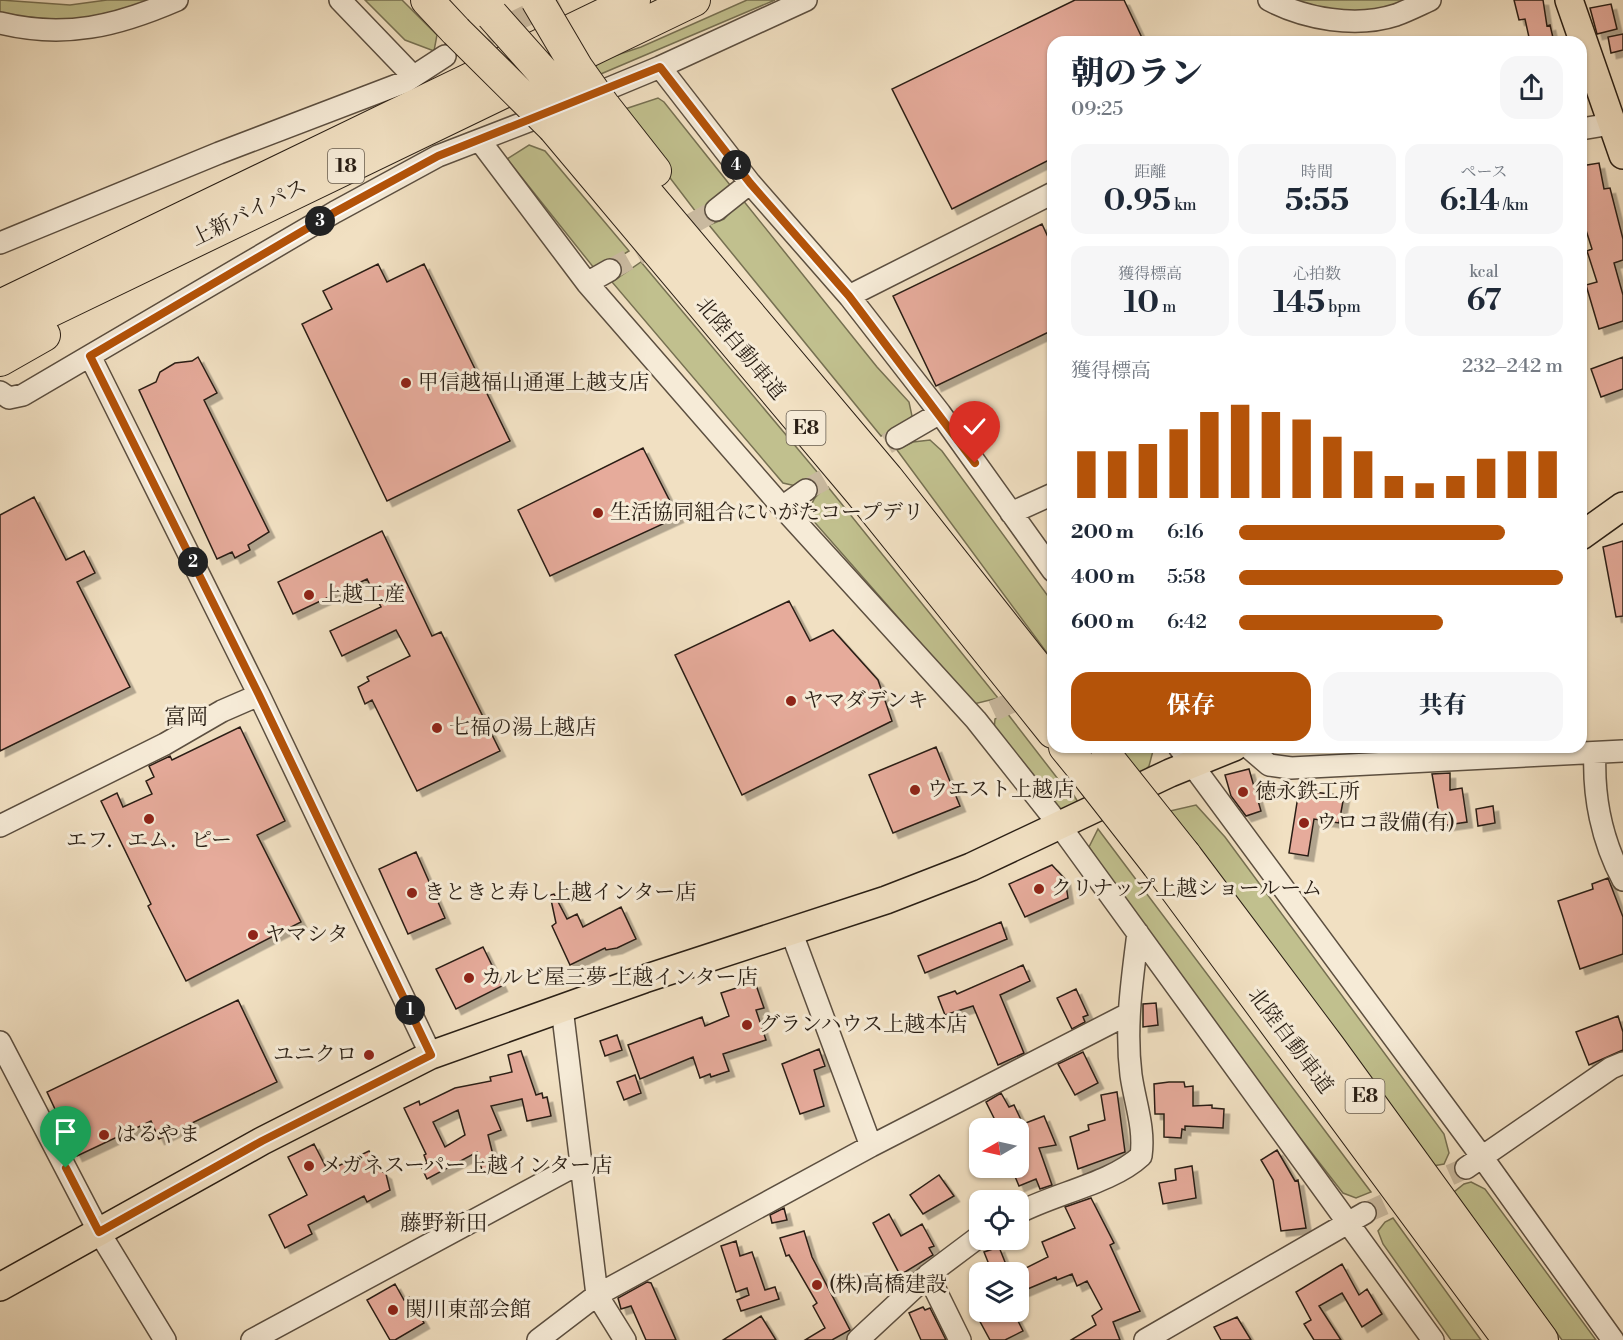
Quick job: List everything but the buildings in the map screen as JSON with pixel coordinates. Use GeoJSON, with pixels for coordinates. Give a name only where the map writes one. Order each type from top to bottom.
{"type":"FeatureCollection","features":[{"type":"Feature","properties":{"kind":"highway"},"geometry":{"type":"LineString","coordinates":[[427,0],[467,26],[579,116],[859,435],[887,478],[1047,680]]}},
{"type":"Feature","properties":{"kind":"highway"},"geometry":{"type":"LineString","coordinates":[[441,0],[467,26]]}},
{"type":"Feature","properties":{"kind":"highway"},"geometry":{"type":"LineString","coordinates":[[537,0],[577,68],[579,116]]}},
{"type":"Feature","properties":{"kind":"highway","name":"上新バイパス"},"geometry":{"type":"LineString","coordinates":[[0,306],[644,10],[694,0]]}},
{"type":"Feature","properties":{"kind":"highway"},"geometry":{"type":"LineString","coordinates":[[644,10],[710,0]]}},
{"type":"Feature","properties":{"kind":"highway","name":"上新バイパス"},"geometry":{"type":"LineString","coordinates":[[0,335],[289,194],[644,10]]}},
{"type":"Feature","properties":{"kind":"highway","name":"北陸自動車道"},"geometry":{"type":"LineString","coordinates":[[579,116],[861,493],[1047,725]]}},
{"type":"Feature","properties":{"kind":"highway"},"geometry":{"type":"LineString","coordinates":[[0,360],[289,194]]}},
{"type":"Feature","properties":{"kind":"highway"},"geometry":{"type":"LineString","coordinates":[[0,288],[17,281],[92,262]]}},
{"type":"Feature","properties":{"kind":"highway","name":"北陸自動車道"},"geometry":{"type":"LineString","coordinates":[[1088,755],[1171,860],[1330,1048],[1542,1340]]}},
{"type":"Feature","properties":{"kind":"highway","name":"北陸自動車道"},"geometry":{"type":"LineString","coordinates":[[1171,860],[1509,1340]]}},
{"type":"Feature","properties":{"kind":"main road"},"geometry":{"type":"LineString","coordinates":[[1569,0],[1581,36]]}},
{"type":"Feature","properties":{"kind":"main road"},"geometry":{"type":"LineString","coordinates":[[1587,53],[1623,154]]}},
{"type":"Feature","properties":{"kind":"main road"},"geometry":{"type":"LineString","coordinates":[[1587,532],[1623,506]]}},
{"type":"Feature","properties":{"kind":"main road"},"geometry":{"type":"LineString","coordinates":[[0,1287],[262,1141],[431,1055],[562,1008],[886,900],[971,867],[1060,826],[1185,756],[1201,753]]}},
{"type":"Feature","properties":{"kind":"street"},"geometry":{"type":"LineString","coordinates":[[0,23],[67,32],[131,20],[177,0]]}},
{"type":"Feature","properties":{"kind":"street"},"geometry":{"type":"LineString","coordinates":[[340,0],[413,76]]}},
{"type":"Feature","properties":{"kind":"street"},"geometry":{"type":"LineString","coordinates":[[0,392],[9,398],[23,395],[335,212],[438,156],[660,67],[806,0]]}},
{"type":"Feature","properties":{"kind":"street"},"geometry":{"type":"LineString","coordinates":[[1269,0],[1299,13],[1320,18],[1364,20],[1395,16],[1430,0]]}},
{"type":"Feature","properties":{"kind":"street"},"geometry":{"type":"LineString","coordinates":[[0,243],[413,76],[467,26]]}},
{"type":"Feature","properties":{"kind":"street"},"geometry":{"type":"LineString","coordinates":[[660,67],[750,183],[849,296],[940,413],[1047,563]]}},
{"type":"Feature","properties":{"kind":"street"},"geometry":{"type":"LineString","coordinates":[[1587,128],[1611,124]]}},
{"type":"Feature","properties":{"kind":"street"},"geometry":{"type":"LineString","coordinates":[[480,141],[587,283],[782,507],[985,716],[1060,826],[1138,933],[1357,1219],[1433,1340]]}},
{"type":"Feature","properties":{"kind":"street"},"geometry":{"type":"LineString","coordinates":[[716,210],[750,183]]}},
{"type":"Feature","properties":{"kind":"street"},"geometry":{"type":"LineString","coordinates":[[849,296],[1047,196]]}},
{"type":"Feature","properties":{"kind":"street"},"geometry":{"type":"LineString","coordinates":[[587,283],[610,270]]}},
{"type":"Feature","properties":{"kind":"street"},"geometry":{"type":"LineString","coordinates":[[90,356],[259,695],[431,1055]]}},
{"type":"Feature","properties":{"kind":"street"},"geometry":{"type":"LineString","coordinates":[[897,438],[940,413]]}},
{"type":"Feature","properties":{"kind":"street"},"geometry":{"type":"LineString","coordinates":[[782,507],[806,490]]}},
{"type":"Feature","properties":{"kind":"street"},"geometry":{"type":"LineString","coordinates":[[1011,513],[1047,497]]}},
{"type":"Feature","properties":{"kind":"street"},"geometry":{"type":"LineString","coordinates":[[0,826],[165,744],[222,711],[259,695]]}},
{"type":"Feature","properties":{"kind":"street"},"geometry":{"type":"LineString","coordinates":[[1255,753],[1269,765],[1291,768],[1623,751]]}},
{"type":"Feature","properties":{"kind":"street"},"geometry":{"type":"LineString","coordinates":[[1595,753],[1594,778],[1598,810],[1606,841],[1623,880]]}},
{"type":"Feature","properties":{"kind":"street"},"geometry":{"type":"LineString","coordinates":[[1185,756],[1474,1163],[1613,1340]]}},
{"type":"Feature","properties":{"kind":"street"},"geometry":{"type":"LineString","coordinates":[[791,931],[871,1146]]}},
{"type":"Feature","properties":{"kind":"street"},"geometry":{"type":"LineString","coordinates":[[1029,1208],[1060,1193],[1125,1170],[1141,1156],[1144,1140],[1131,1074],[1128,1014],[1138,933]]}},
{"type":"Feature","properties":{"kind":"street"},"geometry":{"type":"LineString","coordinates":[[562,1008],[597,1295],[625,1340]]}},
{"type":"Feature","properties":{"kind":"street"},"geometry":{"type":"LineString","coordinates":[[538,1340],[597,1295],[871,1146],[1128,1014]]}},
{"type":"Feature","properties":{"kind":"street"},"geometry":{"type":"LineString","coordinates":[[0,1042],[99,1232],[165,1340]]}},
{"type":"Feature","properties":{"kind":"street"},"geometry":{"type":"LineString","coordinates":[[1474,1163],[1611,1068],[1623,1063]]}},
{"type":"Feature","properties":{"kind":"street"},"geometry":{"type":"LineString","coordinates":[[252,1340],[582,1162]]}},
{"type":"Feature","properties":{"kind":"street"},"geometry":{"type":"LineString","coordinates":[[1145,1340],[1357,1219]]}},
{"type":"Feature","properties":{"kind":"street"},"geometry":{"type":"LineString","coordinates":[[858,1340],[928,1275],[969,1244]]}},
{"type":"Feature","properties":{"kind":"street"},"geometry":{"type":"LineString","coordinates":[[928,1275],[960,1340]]}},
{"type":"Feature","properties":{"kind":"shaded area"},"geometry":{"type":"Polygon","coordinates":[[[0,0],[70,5],[107,0],[158,0],[81,21],[11,16],[0,12],[0,0]]]}},
{"type":"Feature","properties":{"kind":"shaded area"},"geometry":{"type":"Polygon","coordinates":[[[365,0],[402,0],[437,35],[434,51],[405,40],[365,0]]]}},
{"type":"Feature","properties":{"kind":"shaded area"},"geometry":{"type":"Polygon","coordinates":[[[747,0],[775,0],[596,76],[587,65],[641,47],[747,0]]]}},
{"type":"Feature","properties":{"kind":"shaded area"},"geometry":{"type":"Polygon","coordinates":[[[1292,0],[1405,0],[1375,10],[1348,12],[1292,0]]]}},
{"type":"Feature","properties":{"kind":"shaded area"},"geometry":{"type":"Polygon","coordinates":[[[658,98],[664,102],[730,185],[711,203],[696,212],[619,111],[658,98]]]}},
{"type":"Feature","properties":{"kind":"shaded area"},"geometry":{"type":"Polygon","coordinates":[[[529,145],[545,151],[629,251],[604,266],[594,268],[507,159],[529,145]]]}},
{"type":"Feature","properties":{"kind":"shaded area"},"geometry":{"type":"Polygon","coordinates":[[[742,199],[877,367],[909,402],[912,416],[903,426],[881,436],[709,225],[724,219],[742,199]]]}},
{"type":"Feature","properties":{"kind":"shaded area"},"geometry":{"type":"Polygon","coordinates":[[[641,262],[818,473],[796,486],[783,483],[612,282],[641,262]]]}},
{"type":"Feature","properties":{"kind":"shaded area"},"geometry":{"type":"Polygon","coordinates":[[[930,440],[942,451],[1047,595],[1047,653],[897,450],[913,442],[930,440]]]}},
{"type":"Feature","properties":{"kind":"shaded area"},"geometry":{"type":"Polygon","coordinates":[[[828,487],[998,698],[974,704],[810,517],[814,499],[828,487]]]}},
{"type":"Feature","properties":{"kind":"shaded area"},"geometry":{"type":"Polygon","coordinates":[[[1007,713],[1061,783],[1070,789],[1078,802],[1063,812],[1055,808],[994,730],[995,719],[1007,713]]]}},
{"type":"Feature","properties":{"kind":"shaded area"},"geometry":{"type":"Polygon","coordinates":[[[1123,753],[1152,753],[1149,766],[1140,776],[1123,753]]]}},
{"type":"Feature","properties":{"kind":"shaded area"},"geometry":{"type":"Polygon","coordinates":[[[1196,805],[1225,837],[1444,1134],[1449,1153],[1444,1164],[1433,1166],[1170,811],[1196,805]]]}},
{"type":"Feature","properties":{"kind":"shaded area"},"geometry":{"type":"Polygon","coordinates":[[[1098,829],[1371,1192],[1356,1198],[1343,1193],[1212,1023],[1118,892],[1089,847],[1098,829]]]}},
{"type":"Feature","properties":{"kind":"shaded area"},"geometry":{"type":"Polygon","coordinates":[[[1471,1182],[1485,1189],[1596,1340],[1562,1340],[1454,1192],[1464,1184],[1471,1182]]]}},
{"type":"Feature","properties":{"kind":"shaded area"},"geometry":{"type":"Polygon","coordinates":[[[1393,1218],[1481,1340],[1451,1340],[1383,1244],[1378,1231],[1385,1222],[1393,1218]]]}},
{"type":"Feature","properties":{"kind":"tunnel"},"geometry":{"type":"LineString","coordinates":[[459,49],[558,0]]}},
{"type":"Feature","properties":{"kind":"tunnel"},"geometry":{"type":"LineString","coordinates":[[610,270],[716,210]]}},
{"type":"Feature","properties":{"kind":"tunnel"},"geometry":{"type":"LineString","coordinates":[[806,490],[897,438]]}},
{"type":"Feature","properties":{"kind":"tunnel"},"geometry":{"type":"LineString","coordinates":[[993,711],[1034,692]]}},
{"type":"Feature","properties":{"kind":"tunnel"},"geometry":{"type":"LineString","coordinates":[[1365,1213],[1466,1168]]}},
{"type":"Feature","properties":{"kind":"place","name":"甲信越福山通運上越支店"},"geometry":{"type":"Point","coordinates":[406,383]}},
{"type":"Feature","properties":{"kind":"place","name":"生活協同組合にいがたコープデリ"},"geometry":{"type":"Point","coordinates":[598,513]}},
{"type":"Feature","properties":{"kind":"place","name":"上越工産"},"geometry":{"type":"Point","coordinates":[309,595]}},
{"type":"Feature","properties":{"kind":"place","name":"ヤマダデンキ"},"geometry":{"type":"Point","coordinates":[791,701]}},
{"type":"Feature","properties":{"kind":"place","name":"七福の湯上越店"},"geometry":{"type":"Point","coordinates":[437,728]}},
{"type":"Feature","properties":{"kind":"place","name":"ウエスト上越店"},"geometry":{"type":"Point","coordinates":[915,790]}},
{"type":"Feature","properties":{"kind":"place","name":"徳永鉄工所"},"geometry":{"type":"Point","coordinates":[1243,792]}},
{"type":"Feature","properties":{"kind":"place","name":"エフ．エム．ピー"},"geometry":{"type":"Point","coordinates":[149,819]}},
{"type":"Feature","properties":{"kind":"place","name":"ウロコ設備(有)"},"geometry":{"type":"Point","coordinates":[1304,823]}},
{"type":"Feature","properties":{"kind":"place","name":"クリナップ上越ショールーム"},"geometry":{"type":"Point","coordinates":[1039,889]}},
{"type":"Feature","properties":{"kind":"place","name":"きときと寿し上越インター店"},"geometry":{"type":"Point","coordinates":[412,893]}},
{"type":"Feature","properties":{"kind":"place","name":"ヤマシタ"},"geometry":{"type":"Point","coordinates":[253,935]}},
{"type":"Feature","properties":{"kind":"place","name":"カルビ屋三夢 上越インター店"},"geometry":{"type":"Point","coordinates":[469,978]}},
{"type":"Feature","properties":{"kind":"place","name":"グランハウス上越本店"},"geometry":{"type":"Point","coordinates":[747,1025]}},
{"type":"Feature","properties":{"kind":"place","name":"ユニクロ"},"geometry":{"type":"Point","coordinates":[369,1055]}},
{"type":"Feature","properties":{"kind":"place","name":"はるやま"},"geometry":{"type":"Point","coordinates":[104,1135]}},
{"type":"Feature","properties":{"kind":"place","name":"メガネスーパー上越インター店"},"geometry":{"type":"Point","coordinates":[309,1166]}},
{"type":"Feature","properties":{"kind":"place","name":"(株)高橋建設"},"geometry":{"type":"Point","coordinates":[817,1285]}},
{"type":"Feature","properties":{"kind":"place","name":"関川東部会館"},"geometry":{"type":"Point","coordinates":[393,1310]}},
{"type":"Feature","properties":{"kind":"district","name":"富岡"},"geometry":{"type":"Point","coordinates":[186,717]}},
{"type":"Feature","properties":{"kind":"district","name":"藤野新田"},"geometry":{"type":"Point","coordinates":[444,1223]}},
{"type":"Feature","properties":{"kind":"route"},"geometry":{"type":"LineString","coordinates":[[66,1168],[99,1232],[262,1141],[431,1055],[259,695],[90,356],[335,212],[438,156],[660,67],[750,183],[849,296],[940,413],[975,463]]}}]}
